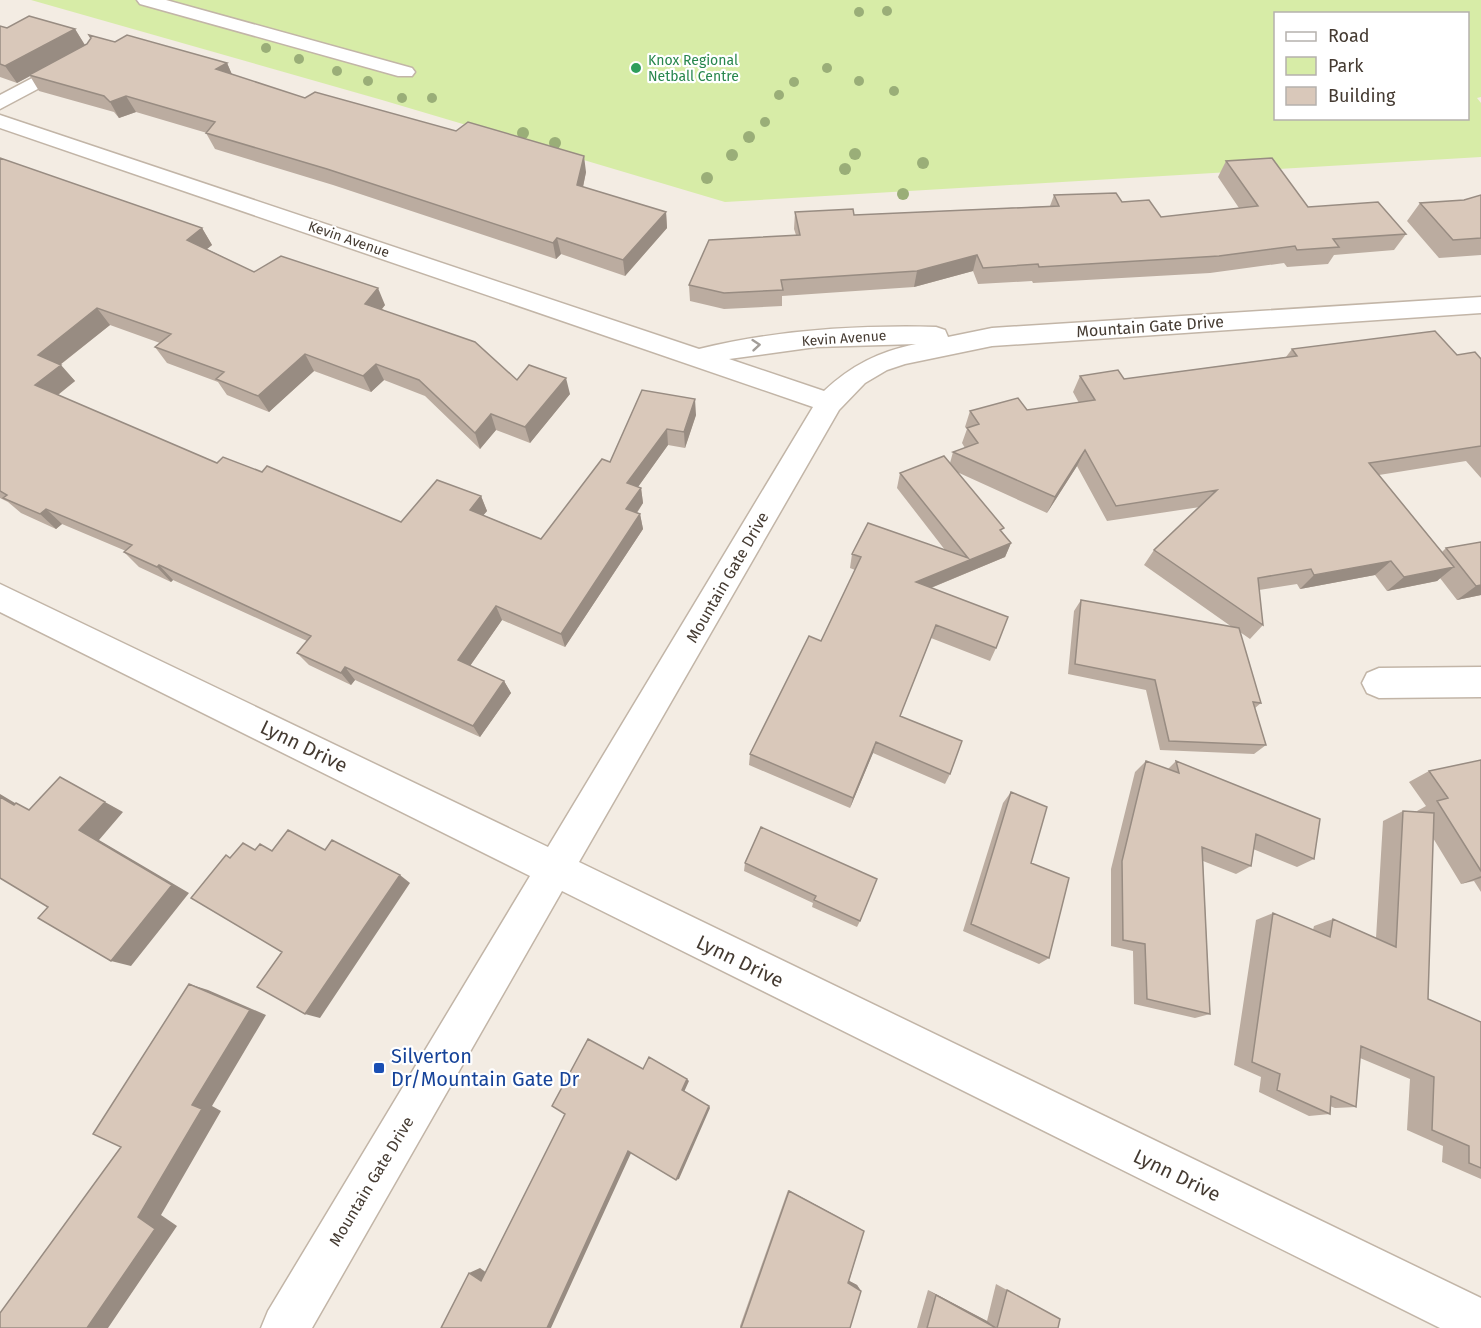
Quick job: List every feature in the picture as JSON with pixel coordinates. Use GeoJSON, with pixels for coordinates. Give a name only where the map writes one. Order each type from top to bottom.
{"type":"FeatureCollection","features":[{"type":"Feature","properties":{"kind":"street"},"geometry":{"type":"LineString","coordinates":[[147,0],[405,72]]}},
{"type":"Feature","properties":{"kind":"street"},"geometry":{"type":"LineString","coordinates":[[0,103],[88,54]]}},
{"type":"Feature","properties":{"kind":"street","name":"Kevin Avenue"},"geometry":{"type":"LineString","coordinates":[[0,121],[829,403]]}},
{"type":"Feature","properties":{"kind":"street","name":"Mountain Gate Drive"},"geometry":{"type":"LineString","coordinates":[[285,1328],[829,403],[856,376],[878,364],[900,356],[992,337],[1480,306]]}},
{"type":"Feature","properties":{"kind":"street","name":"Kevin Avenue"},"geometry":{"type":"LineString","coordinates":[[699,358],[747,345],[888,334],[992,337]]}},
{"type":"Feature","properties":{"kind":"street","name":"Lynn Drive"},"geometry":{"type":"LineString","coordinates":[[0,597],[1481,1323]]}},
{"type":"Feature","properties":{"kind":"street"},"geometry":{"type":"LineString","coordinates":[[1379,683],[1481,682]]}},
{"type":"Feature","properties":{"kind":"green space"},"geometry":{"type":"Polygon","coordinates":[[[31,0],[1481,0],[1481,97],[1477,98],[1481,103],[1481,157],[725,202],[382,100],[31,0]]]}},
{"type":"Feature","properties":{"kind":"building"},"geometry":{"type":"Polygon","coordinates":[[[29,16],[75,29],[5,66],[0,64],[0,26],[7,28],[29,16]]]}},
{"type":"Feature","properties":{"kind":"building"},"geometry":{"type":"Polygon","coordinates":[[[89,35],[115,42],[127,35],[227,63],[216,69],[305,98],[315,92],[456,131],[468,122],[584,156],[577,185],[666,212],[623,260],[557,238],[553,243],[327,169],[206,133],[215,122],[126,96],[110,102],[104,96],[29,75],[87,44],[91,38],[89,35]]]}},
{"type":"Feature","properties":{"kind":"building"},"geometry":{"type":"Polygon","coordinates":[[[0,158],[202,228],[187,240],[254,272],[281,256],[378,288],[365,304],[475,342],[517,380],[529,365],[566,378],[525,427],[491,414],[475,433],[419,380],[376,364],[363,376],[305,354],[258,396],[216,379],[224,372],[155,347],[171,334],[97,308],[38,355],[61,365],[35,385],[217,463],[223,457],[262,472],[267,466],[401,522],[437,480],[481,496],[470,510],[541,539],[602,459],[610,462],[642,390],[695,399],[684,432],[667,429],[627,483],[641,488],[626,509],[640,514],[561,634],[496,606],[458,660],[504,681],[473,726],[345,667],[341,673],[297,653],[311,636],[159,565],[157,567],[124,552],[132,545],[46,509],[40,514],[3,498],[7,495],[0,491],[0,158]]]}},
{"type":"Feature","properties":{"kind":"building"},"geometry":{"type":"Polygon","coordinates":[[[1272,158],[1308,207],[1378,202],[1406,234],[1333,239],[1339,247],[1297,250],[1295,246],[1219,256],[1039,267],[1038,264],[983,268],[977,255],[917,271],[781,280],[783,290],[724,293],[689,285],[709,240],[800,235],[795,212],[853,209],[854,215],[1059,206],[1054,195],[1116,193],[1122,202],[1149,200],[1161,217],[1258,206],[1226,161],[1272,158]]]}},
{"type":"Feature","properties":{"kind":"building"},"geometry":{"type":"Polygon","coordinates":[[[1481,195],[1481,238],[1453,240],[1420,203],[1464,200],[1481,195]]]}},
{"type":"Feature","properties":{"kind":"building"},"geometry":{"type":"Polygon","coordinates":[[[1435,331],[1457,355],[1475,352],[1481,359],[1481,446],[1369,463],[1454,567],[1404,577],[1391,561],[1314,575],[1311,569],[1258,578],[1263,625],[1154,550],[1217,490],[1116,506],[1085,450],[1055,497],[953,452],[978,443],[967,428],[979,424],[970,411],[1018,398],[1027,410],[1095,400],[1080,376],[1118,370],[1124,379],[1297,356],[1292,349],[1435,331]]]}},
{"type":"Feature","properties":{"kind":"building"},"geometry":{"type":"Polygon","coordinates":[[[944,456],[1004,528],[1000,530],[1011,543],[916,582],[1008,617],[996,648],[936,625],[900,716],[962,741],[950,774],[876,742],[853,798],[750,754],[809,636],[821,641],[861,557],[852,554],[868,523],[968,558],[900,473],[944,456]]]}},
{"type":"Feature","properties":{"kind":"building"},"geometry":{"type":"Polygon","coordinates":[[[1481,542],[1481,585],[1476,586],[1446,548],[1481,542]]]}},
{"type":"Feature","properties":{"kind":"building"},"geometry":{"type":"Polygon","coordinates":[[[1081,600],[1239,628],[1261,703],[1253,702],[1266,745],[1169,741],[1155,680],[1075,664],[1081,600]]]}},
{"type":"Feature","properties":{"kind":"building"},"geometry":{"type":"Polygon","coordinates":[[[1481,760],[1481,871],[1437,801],[1448,798],[1429,771],[1481,760]]]}},
{"type":"Feature","properties":{"kind":"building"},"geometry":{"type":"Polygon","coordinates":[[[1146,761],[1179,773],[1176,761],[1320,819],[1314,859],[1256,834],[1251,866],[1202,847],[1210,1014],[1147,999],[1145,944],[1123,940],[1122,861],[1146,761]]]}},
{"type":"Feature","properties":{"kind":"building"},"geometry":{"type":"Polygon","coordinates":[[[60,777],[105,802],[79,830],[172,885],[111,961],[38,918],[48,907],[0,878],[0,797],[29,810],[60,777]]]}},
{"type":"Feature","properties":{"kind":"building"},"geometry":{"type":"Polygon","coordinates":[[[1011,792],[1047,807],[1031,863],[1069,878],[1049,958],[971,924],[1011,792]]]}},
{"type":"Feature","properties":{"kind":"building"},"geometry":{"type":"Polygon","coordinates":[[[1403,811],[1434,813],[1428,999],[1481,1022],[1481,1168],[1469,1163],[1469,1146],[1432,1130],[1434,1077],[1361,1046],[1356,1107],[1331,1096],[1330,1114],[1277,1090],[1280,1074],[1252,1062],[1273,913],[1330,937],[1333,919],[1396,947],[1403,811]]]}},
{"type":"Feature","properties":{"kind":"building"},"geometry":{"type":"Polygon","coordinates":[[[761,827],[877,879],[860,921],[814,900],[816,896],[745,863],[761,827]]]}},
{"type":"Feature","properties":{"kind":"building"},"geometry":{"type":"Polygon","coordinates":[[[288,830],[325,850],[332,840],[400,875],[305,1014],[257,987],[282,952],[191,898],[226,855],[230,858],[243,843],[255,850],[260,844],[272,851],[288,830]]]}},
{"type":"Feature","properties":{"kind":"building"},"geometry":{"type":"Polygon","coordinates":[[[189,984],[250,1010],[192,1105],[202,1109],[138,1217],[155,1229],[87,1328],[0,1328],[0,1313],[121,1147],[93,1134],[189,984]]]}},
{"type":"Feature","properties":{"kind":"building"},"geometry":{"type":"Polygon","coordinates":[[[588,1039],[643,1069],[649,1057],[687,1079],[682,1090],[709,1106],[676,1180],[628,1151],[547,1328],[441,1328],[469,1273],[481,1281],[565,1114],[552,1106],[588,1039]]]}},
{"type":"Feature","properties":{"kind":"building"},"geometry":{"type":"Polygon","coordinates":[[[789,1191],[864,1231],[848,1283],[861,1291],[850,1328],[741,1328],[789,1191]]]}},
{"type":"Feature","properties":{"kind":"building"},"geometry":{"type":"Polygon","coordinates":[[[1007,1290],[1060,1319],[1058,1328],[997,1328],[1007,1290]]]}},
{"type":"Feature","properties":{"kind":"building"},"geometry":{"type":"Polygon","coordinates":[[[936,1295],[996,1328],[927,1328],[936,1295]]]}},
{"type":"Feature","properties":{"kind":"place","name":"Knox Regional Netball Centre"},"geometry":{"type":"Point","coordinates":[636,68]}},
{"type":"Feature","properties":{"kind":"place","name":"Silverton Dr/Mountain Gate Dr"},"geometry":{"type":"Point","coordinates":[379,1068]}}]}
